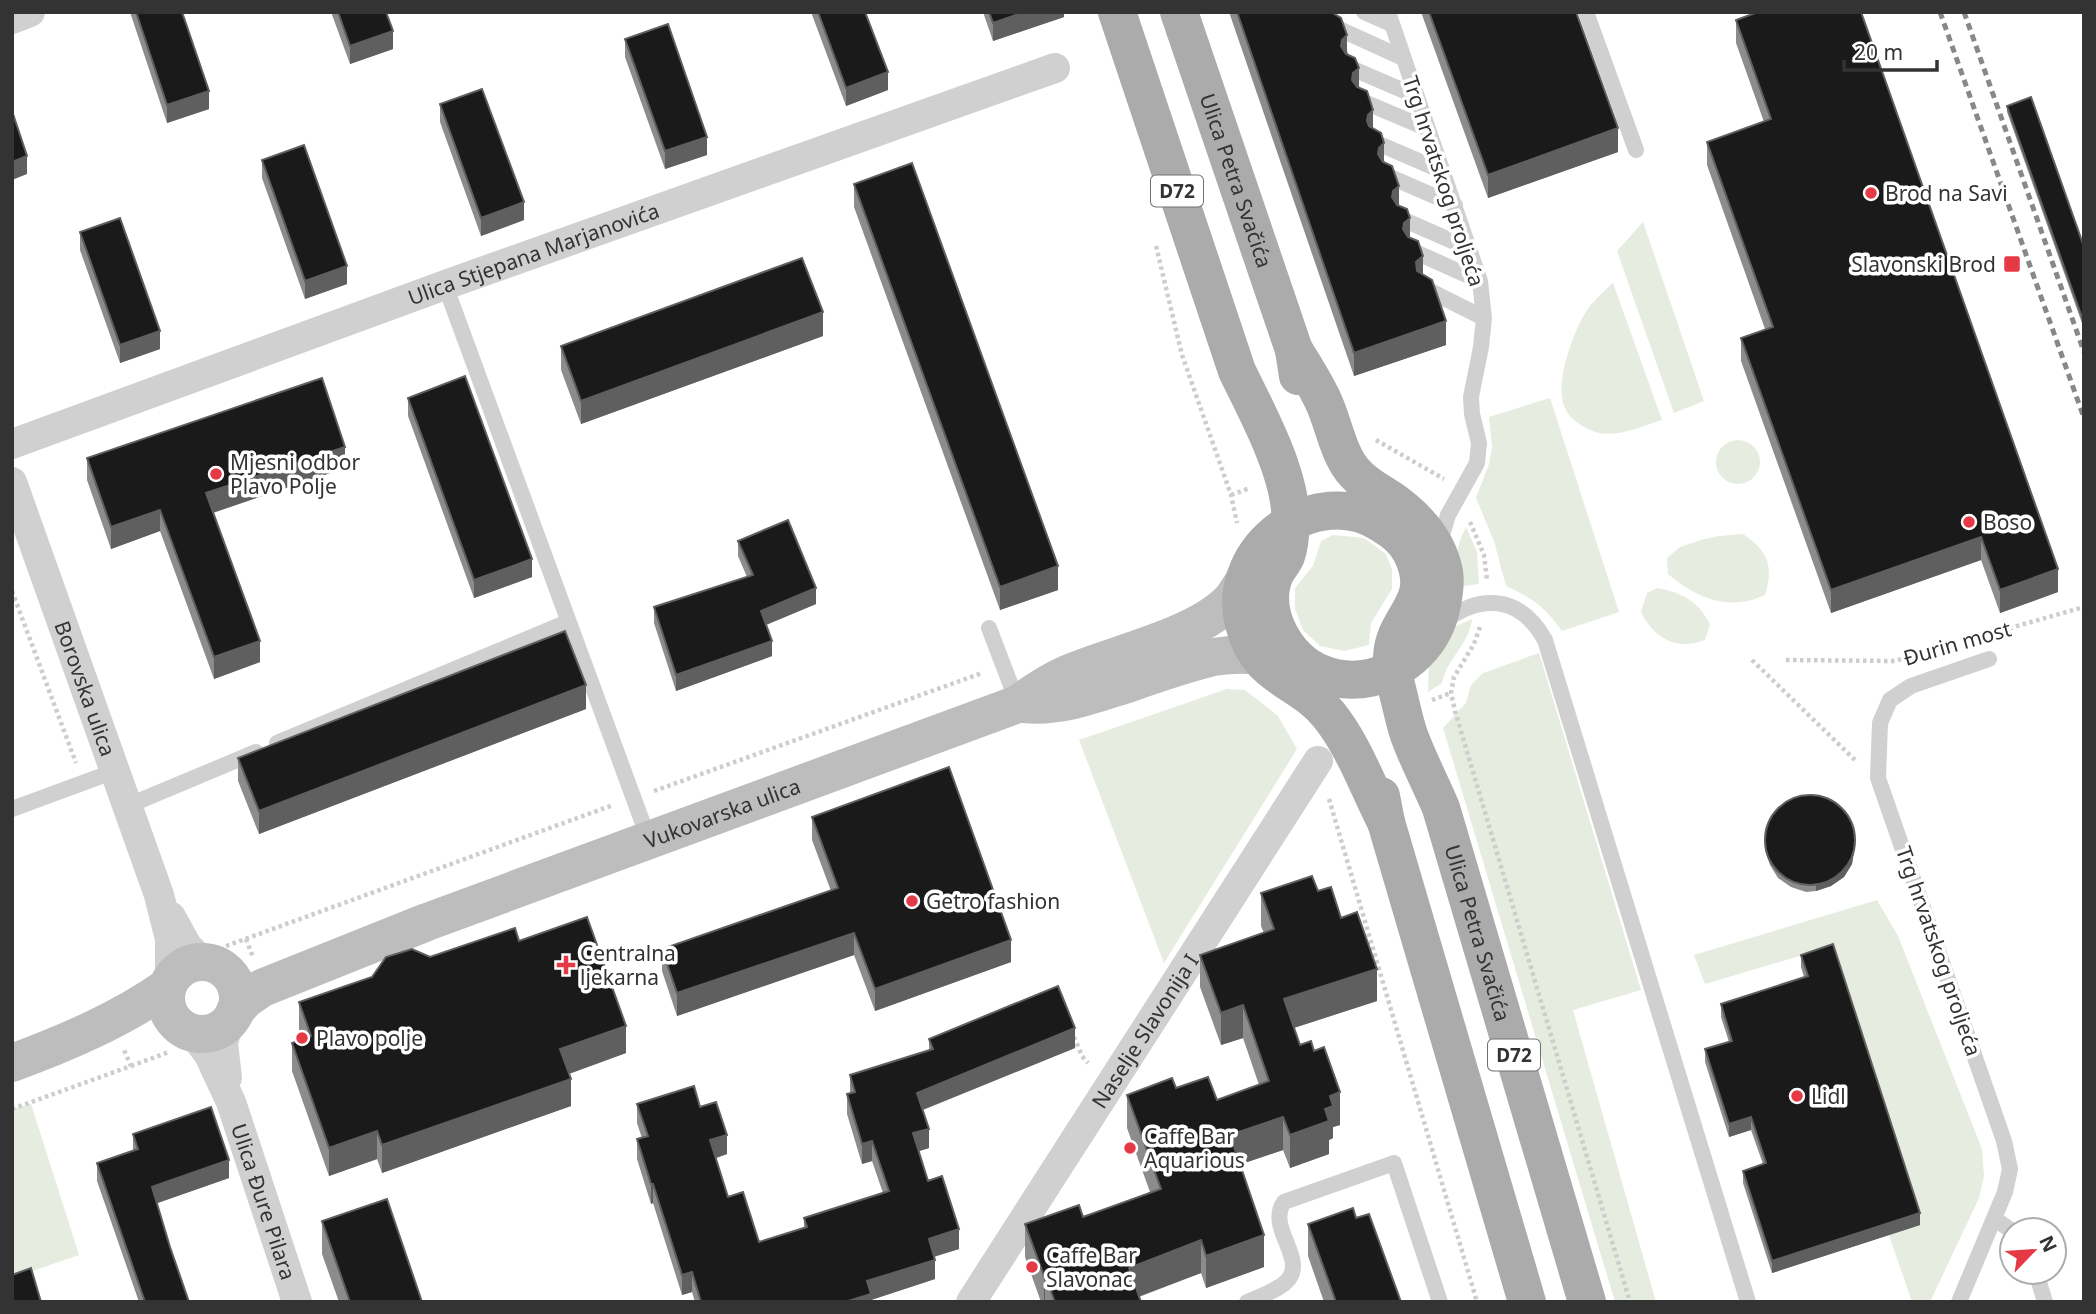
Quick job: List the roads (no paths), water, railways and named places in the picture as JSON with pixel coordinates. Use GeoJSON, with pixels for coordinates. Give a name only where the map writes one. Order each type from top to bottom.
{"type":"FeatureCollection","features":[{"type":"Feature","properties":{"kind":"main road","name":"D72"},"geometry":{"type":"LineString","coordinates":[[1117,12],[1237,370],[1262,423],[1287,491],[1280,530],[1286,556],[1270,587],[1272,619],[1292,652],[1318,671],[1352,705],[1361,723],[1373,760],[1386,822],[1527,1302]]}},
{"type":"Feature","properties":{"kind":"main road","name":"Ulica Petra Svačića"},"geometry":{"type":"LineString","coordinates":[[1179,12],[1294,350]]}},
{"type":"Feature","properties":{"kind":"main road","name":"D72"},"geometry":{"type":"LineString","coordinates":[[1294,350],[1325,403],[1351,470],[1366,485],[1411,515],[1427,532],[1437,551],[1444,573],[1444,591],[1415,651],[1392,658],[1399,629],[1417,600],[1418,570],[1411,552],[1400,538],[1361,513],[1345,499],[1322,455],[1308,419],[1294,350]]}},
{"type":"Feature","properties":{"kind":"main road","name":"D72"},"geometry":{"type":"LineString","coordinates":[[1361,513],[1325,510],[1307,514],[1280,530],[1251,560],[1244,581],[1243,622],[1256,655],[1268,668],[1327,712],[1340,730],[1386,822]]}},
{"type":"Feature","properties":{"kind":"main road","name":"Vukovarska ulica"},"geometry":{"type":"LineString","coordinates":[[232,1016],[246,999],[265,986],[428,922],[1018,704],[1063,676],[1200,623],[1231,599],[1244,581]]}},
{"type":"Feature","properties":{"kind":"main road","name":"Ulica Petra Svačića"},"geometry":{"type":"LineString","coordinates":[[1415,651],[1419,704],[1430,741],[1441,808],[1587,1302]]}},
{"type":"Feature","properties":{"kind":"main road"},"geometry":{"type":"LineString","coordinates":[[1318,671],[1347,680],[1366,679],[1415,651]]}},
{"type":"Feature","properties":{"kind":"main road","name":"Vukovarska ulica"},"geometry":{"type":"LineString","coordinates":[[1018,704],[1040,706],[1063,703],[1213,657],[1232,654],[1256,655],[1318,671]]}},
{"type":"Feature","properties":{"kind":"main road","name":"Vukovarska ulica"},"geometry":{"type":"LineString","coordinates":[[195,968],[247,964],[428,922]]}},
{"type":"Feature","properties":{"kind":"main road"},"geometry":{"type":"LineString","coordinates":[[189,1031],[175,1021],[166,999],[195,968]]}},
{"type":"Feature","properties":{"kind":"main road"},"geometry":{"type":"LineString","coordinates":[[12,1063],[56,1046],[136,1008],[195,968],[223,969],[236,988],[238,1000],[232,1016],[213,1032],[147,1028],[56,1046]]}},
{"type":"Feature","properties":{"kind":"street"},"geometry":{"type":"LineString","coordinates":[[12,19],[30,12]]}},
{"type":"Feature","properties":{"kind":"street","name":"Ulica Stjepana Marjanovića"},"geometry":{"type":"LineString","coordinates":[[12,444],[446,285],[1055,68]]}},
{"type":"Feature","properties":{"kind":"street","name":"Borovska ulica"},"geometry":{"type":"LineString","coordinates":[[12,482],[159,895],[170,939],[171,960],[195,968]]}},
{"type":"Feature","properties":{"kind":"street","name":"Naselje Slavonija I"},"geometry":{"type":"LineString","coordinates":[[971,1302],[1318,761]]}},
{"type":"Feature","properties":{"kind":"street","name":"Ulica Đure Pilara"},"geometry":{"type":"LineString","coordinates":[[230,1102],[223,1044],[232,1016]]}},
{"type":"Feature","properties":{"kind":"street","name":"Ulica Đure Pilara"},"geometry":{"type":"LineString","coordinates":[[189,1031],[209,1055],[230,1102],[297,1302]]}},
{"type":"Feature","properties":{"kind":"lane"},"geometry":{"type":"LineString","coordinates":[[1364,12],[1390,18]]}},
{"type":"Feature","properties":{"kind":"lane"},"geometry":{"type":"LineString","coordinates":[[1586,12],[1636,150]]}},
{"type":"Feature","properties":{"kind":"lane","name":"Trg hrvatskog proljeća"},"geometry":{"type":"LineString","coordinates":[[1390,18],[1480,281],[1484,318],[1471,397],[1479,443],[1477,463],[1448,514],[1437,551]]}},
{"type":"Feature","properties":{"kind":"lane"},"geometry":{"type":"LineString","coordinates":[[1337,29],[1403,58]]}},
{"type":"Feature","properties":{"kind":"lane"},"geometry":{"type":"LineString","coordinates":[[1351,68],[1416,96]]}},
{"type":"Feature","properties":{"kind":"lane"},"geometry":{"type":"LineString","coordinates":[[1362,101],[1428,129]]}},
{"type":"Feature","properties":{"kind":"lane"},"geometry":{"type":"LineString","coordinates":[[1377,143],[1443,171]]}},
{"type":"Feature","properties":{"kind":"lane"},"geometry":{"type":"LineString","coordinates":[[1388,176],[1455,205]]}},
{"type":"Feature","properties":{"kind":"lane"},"geometry":{"type":"LineString","coordinates":[[1402,219],[1468,248]]}},
{"type":"Feature","properties":{"kind":"lane"},"geometry":{"type":"LineString","coordinates":[[1413,251],[1480,281]]}},
{"type":"Feature","properties":{"kind":"lane"},"geometry":{"type":"LineString","coordinates":[[446,285],[649,840]]}},
{"type":"Feature","properties":{"kind":"lane"},"geometry":{"type":"LineString","coordinates":[[1426,289],[1484,318]]}},
{"type":"Feature","properties":{"kind":"lane"},"geometry":{"type":"LineString","coordinates":[[1415,651],[1452,615],[1469,606],[1497,602],[1513,607],[1537,625],[1550,653],[1748,1302]]}},
{"type":"Feature","properties":{"kind":"lane"},"geometry":{"type":"LineString","coordinates":[[127,806],[568,622]]}},
{"type":"Feature","properties":{"kind":"lane"},"geometry":{"type":"LineString","coordinates":[[989,628],[1018,704]]}},
{"type":"Feature","properties":{"kind":"lane","name":"Trg hrvatskog proljeća"},"geometry":{"type":"LineString","coordinates":[[1959,1302],[2006,1192],[2010,1169],[2004,1141],[1878,778],[1880,723],[1890,700],[1911,686],[1989,659]]}},
{"type":"Feature","properties":{"kind":"lane"},"geometry":{"type":"LineString","coordinates":[[12,809],[115,771]]}},
{"type":"Feature","properties":{"kind":"lane"},"geometry":{"type":"LineString","coordinates":[[1247,1302],[1278,1288],[1288,1280],[1293,1270],[1291,1256],[1278,1221],[1279,1209],[1284,1202],[1394,1163],[1440,1302]]}},
{"type":"Feature","properties":{"kind":"lane"},"geometry":{"type":"LineString","coordinates":[[1994,1219],[1998,1222]]}},
{"type":"Feature","properties":{"kind":"railway"},"geometry":{"type":"LineString","coordinates":[[1940,12],[2084,418]]}},
{"type":"Feature","properties":{"kind":"railway"},"geometry":{"type":"LineString","coordinates":[[1964,12],[2084,352]]}},
{"type":"Feature","properties":{"kind":"place","name":"Brod na Savi"},"geometry":{"type":"Point","coordinates":[1871,193]}},
{"type":"Feature","properties":{"kind":"place","name":"Slavonski Brod"},"geometry":{"type":"Point","coordinates":[2012,264]}},
{"type":"Feature","properties":{"kind":"place","name":"Mjesni odbor Plavo Polje"},"geometry":{"type":"Point","coordinates":[216,474]}},
{"type":"Feature","properties":{"kind":"place","name":"Boso"},"geometry":{"type":"Point","coordinates":[1969,522]}},
{"type":"Feature","properties":{"kind":"place","name":"Getro fashion"},"geometry":{"type":"Point","coordinates":[912,901]}},
{"type":"Feature","properties":{"kind":"place","name":"Centralna ljekarna"},"geometry":{"type":"Point","coordinates":[566,965]}},
{"type":"Feature","properties":{"kind":"place","name":"Plavo polje"},"geometry":{"type":"Point","coordinates":[302,1038]}},
{"type":"Feature","properties":{"kind":"place","name":"Lidl"},"geometry":{"type":"Point","coordinates":[1797,1096]}},
{"type":"Feature","properties":{"kind":"place","name":"Caffe Bar Aquarious"},"geometry":{"type":"Point","coordinates":[1130,1148]}},
{"type":"Feature","properties":{"kind":"place","name":"Caffe Bar Slavonac"},"geometry":{"type":"Point","coordinates":[1032,1267]}}]}
